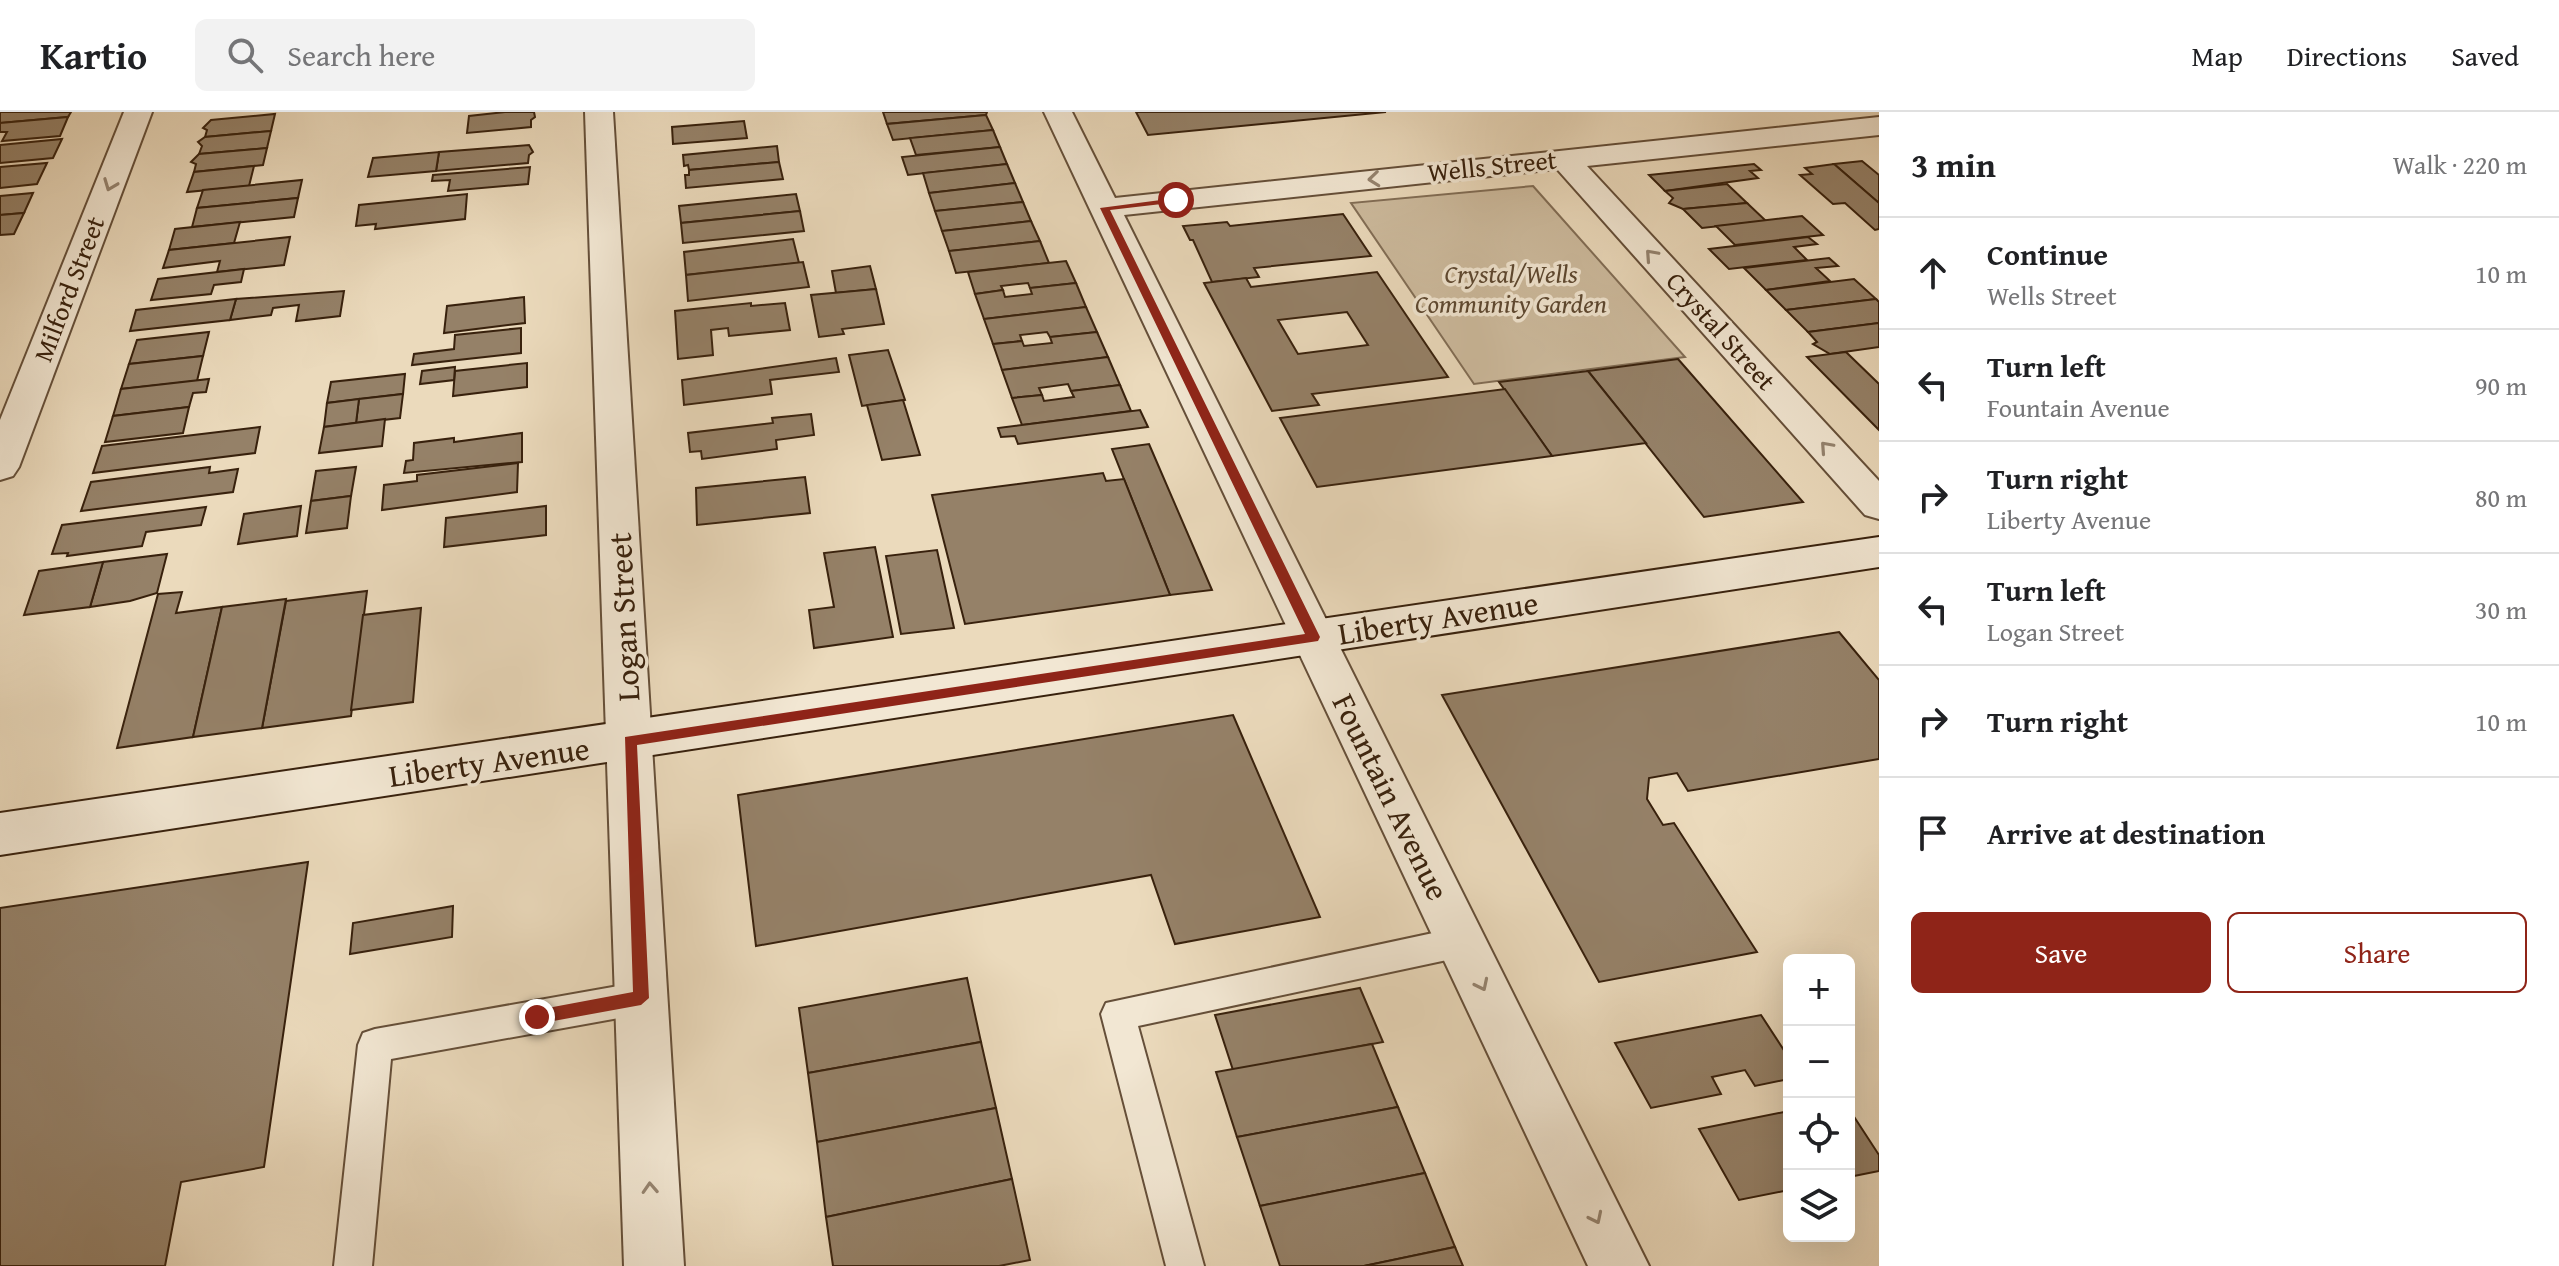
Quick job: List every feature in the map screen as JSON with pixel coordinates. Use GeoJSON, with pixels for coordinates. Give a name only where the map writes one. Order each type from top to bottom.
{"type":"FeatureCollection","features":[{"type":"Feature","properties":{"kind":"street","name":"Milford Street"},"geometry":{"type":"LineString","coordinates":[[0,467],[138,112]]}},
{"type":"Feature","properties":{"kind":"street","name":"Logan Street"},"geometry":{"type":"LineString","coordinates":[[599,112],[654,1266]]}},
{"type":"Feature","properties":{"kind":"street","name":"Fountain Avenue"},"geometry":{"type":"LineString","coordinates":[[1058,112],[1619,1266]]}},
{"type":"Feature","properties":{"kind":"street","name":"Wells Street"},"geometry":{"type":"LineString","coordinates":[[1104,208],[1879,126]]}},
{"type":"Feature","properties":{"kind":"street","name":"Crystal Street"},"geometry":{"type":"LineString","coordinates":[[1563,158],[1879,505]]}},
{"type":"Feature","properties":{"kind":"street","name":"Liberty Avenue"},"geometry":{"type":"LineString","coordinates":[[0,834],[1879,552]]}},
{"type":"Feature","properties":{"kind":"lane"},"geometry":{"type":"LineString","coordinates":[[1185,1266],[1118,1014],[1461,942]]}},
{"type":"Feature","properties":{"kind":"lane"},"geometry":{"type":"LineString","coordinates":[[353,1266],[375,1045],[641,998]]}},
{"type":"Feature","properties":{"kind":"green space","name":"Crystal/Wells Community Garden"},"geometry":{"type":"Polygon","coordinates":[[[1533,186],[1685,357],[1474,384],[1351,203],[1533,186]]]}},
{"type":"Feature","properties":{"kind":"building"},"geometry":{"type":"Polygon","coordinates":[[[0,112],[71,112],[68,117],[0,123],[0,112]]]}},
{"type":"Feature","properties":{"kind":"building"},"geometry":{"type":"Polygon","coordinates":[[[534,112],[535,117],[531,120],[531,127],[467,133],[469,116],[534,112]]]}},
{"type":"Feature","properties":{"kind":"building"},"geometry":{"type":"Polygon","coordinates":[[[883,112],[987,112],[986,115],[887,124],[883,112]]]}},
{"type":"Feature","properties":{"kind":"building"},"geometry":{"type":"Polygon","coordinates":[[[1136,112],[1386,112],[1148,135],[1136,112]]]}},
{"type":"Feature","properties":{"kind":"building"},"geometry":{"type":"Polygon","coordinates":[[[275,114],[271,131],[205,137],[207,130],[203,128],[211,120],[275,114]]]}},
{"type":"Feature","properties":{"kind":"building"},"geometry":{"type":"Polygon","coordinates":[[[986,115],[993,130],[893,140],[887,124],[986,115]]]}},
{"type":"Feature","properties":{"kind":"building"},"geometry":{"type":"Polygon","coordinates":[[[68,117],[60,136],[2,141],[7,132],[0,132],[0,123],[68,117]]]}},
{"type":"Feature","properties":{"kind":"building"},"geometry":{"type":"Polygon","coordinates":[[[744,121],[747,138],[673,144],[672,127],[744,121]]]}},
{"type":"Feature","properties":{"kind":"building"},"geometry":{"type":"Polygon","coordinates":[[[993,130],[1000,147],[916,155],[910,138],[993,130]]]}},
{"type":"Feature","properties":{"kind":"building"},"geometry":{"type":"Polygon","coordinates":[[[271,131],[267,148],[199,154],[202,146],[198,142],[205,137],[271,131]]]}},
{"type":"Feature","properties":{"kind":"building"},"geometry":{"type":"Polygon","coordinates":[[[62,139],[53,158],[0,163],[0,145],[62,139]]]}},
{"type":"Feature","properties":{"kind":"building"},"geometry":{"type":"Polygon","coordinates":[[[529,145],[533,152],[529,155],[528,163],[436,171],[439,152],[529,145]]]}},
{"type":"Feature","properties":{"kind":"building"},"geometry":{"type":"Polygon","coordinates":[[[777,146],[779,162],[689,170],[688,165],[684,166],[683,155],[777,146]]]}},
{"type":"Feature","properties":{"kind":"building"},"geometry":{"type":"Polygon","coordinates":[[[1000,147],[1007,164],[908,175],[902,157],[1000,147]]]}},
{"type":"Feature","properties":{"kind":"building"},"geometry":{"type":"Polygon","coordinates":[[[267,148],[263,165],[194,172],[196,164],[191,162],[199,154],[267,148]]]}},
{"type":"Feature","properties":{"kind":"building"},"geometry":{"type":"Polygon","coordinates":[[[439,152],[436,171],[368,177],[373,158],[439,152]]]}},
{"type":"Feature","properties":{"kind":"building"},"geometry":{"type":"Polygon","coordinates":[[[1862,161],[1879,175],[1879,203],[1834,164],[1862,161]]]}},
{"type":"Feature","properties":{"kind":"building"},"geometry":{"type":"Polygon","coordinates":[[[779,162],[783,179],[686,188],[685,175],[689,175],[689,170],[779,162]]]}},
{"type":"Feature","properties":{"kind":"building"},"geometry":{"type":"Polygon","coordinates":[[[47,163],[37,184],[0,188],[0,167],[47,163]]]}},
{"type":"Feature","properties":{"kind":"building"},"geometry":{"type":"Polygon","coordinates":[[[1007,164],[1015,183],[929,193],[923,173],[1007,164]]]}},
{"type":"Feature","properties":{"kind":"building"},"geometry":{"type":"Polygon","coordinates":[[[1754,164],[1761,170],[1750,171],[1758,178],[1665,191],[1649,175],[1754,164]]]}},
{"type":"Feature","properties":{"kind":"building"},"geometry":{"type":"Polygon","coordinates":[[[1834,164],[1879,203],[1879,229],[1875,230],[1845,203],[1833,204],[1800,175],[1812,174],[1805,168],[1834,164]]]}},
{"type":"Feature","properties":{"kind":"building"},"geometry":{"type":"Polygon","coordinates":[[[254,166],[249,186],[187,192],[194,172],[254,166]]]}},
{"type":"Feature","properties":{"kind":"building"},"geometry":{"type":"Polygon","coordinates":[[[530,167],[528,184],[448,191],[450,180],[432,181],[433,175],[530,167]]]}},
{"type":"Feature","properties":{"kind":"building"},"geometry":{"type":"Polygon","coordinates":[[[302,180],[298,198],[197,208],[203,190],[302,180]]]}},
{"type":"Feature","properties":{"kind":"building"},"geometry":{"type":"Polygon","coordinates":[[[1015,183],[1023,202],[935,211],[929,193],[1015,183]]]}},
{"type":"Feature","properties":{"kind":"building"},"geometry":{"type":"Polygon","coordinates":[[[1727,184],[1747,203],[1683,209],[1669,203],[1673,198],[1665,191],[1727,184]]]}},
{"type":"Feature","properties":{"kind":"building"},"geometry":{"type":"Polygon","coordinates":[[[33,193],[24,213],[0,215],[0,196],[33,193]]]}},
{"type":"Feature","properties":{"kind":"building"},"geometry":{"type":"Polygon","coordinates":[[[467,194],[465,219],[375,229],[376,224],[356,226],[359,205],[467,194]]]}},
{"type":"Feature","properties":{"kind":"building"},"geometry":{"type":"Polygon","coordinates":[[[796,194],[800,211],[681,223],[679,206],[796,194]]]}},
{"type":"Feature","properties":{"kind":"building"},"geometry":{"type":"Polygon","coordinates":[[[298,198],[294,217],[192,227],[197,208],[298,198]]]}},
{"type":"Feature","properties":{"kind":"building"},"geometry":{"type":"Polygon","coordinates":[[[1023,202],[1031,221],[942,231],[935,211],[1023,202]]]}},
{"type":"Feature","properties":{"kind":"building"},"geometry":{"type":"Polygon","coordinates":[[[1747,203],[1766,221],[1702,228],[1683,209],[1747,203]]]}},
{"type":"Feature","properties":{"kind":"building"},"geometry":{"type":"Polygon","coordinates":[[[800,211],[804,231],[683,243],[681,223],[800,211]]]}},
{"type":"Feature","properties":{"kind":"building"},"geometry":{"type":"Polygon","coordinates":[[[24,213],[14,234],[0,235],[0,215],[24,213]]]}},
{"type":"Feature","properties":{"kind":"building"},"geometry":{"type":"Polygon","coordinates":[[[1343,214],[1371,256],[1254,268],[1259,277],[1212,282],[1193,240],[1190,240],[1183,226],[1227,222],[1230,226],[1343,214]]]}},
{"type":"Feature","properties":{"kind":"building"},"geometry":{"type":"Polygon","coordinates":[[[1802,216],[1823,235],[1735,245],[1716,226],[1802,216]]]}},
{"type":"Feature","properties":{"kind":"building"},"geometry":{"type":"Polygon","coordinates":[[[1031,221],[1040,241],[949,251],[942,231],[1031,221]]]}},
{"type":"Feature","properties":{"kind":"building"},"geometry":{"type":"Polygon","coordinates":[[[240,222],[234,243],[169,250],[175,229],[240,222]]]}},
{"type":"Feature","properties":{"kind":"building"},"geometry":{"type":"Polygon","coordinates":[[[290,237],[284,265],[217,272],[220,261],[163,268],[169,250],[290,237]]]}},
{"type":"Feature","properties":{"kind":"building"},"geometry":{"type":"Polygon","coordinates":[[[1808,237],[1817,244],[1794,247],[1807,260],[1729,269],[1709,249],[1808,237]]]}},
{"type":"Feature","properties":{"kind":"building"},"geometry":{"type":"Polygon","coordinates":[[[793,239],[799,263],[686,275],[684,252],[793,239]]]}},
{"type":"Feature","properties":{"kind":"building"},"geometry":{"type":"Polygon","coordinates":[[[1040,241],[1049,263],[956,273],[949,251],[1040,241]]]}},
{"type":"Feature","properties":{"kind":"building"},"geometry":{"type":"Polygon","coordinates":[[[1829,258],[1838,266],[1816,268],[1830,281],[1766,290],[1744,268],[1829,258]]]}},
{"type":"Feature","properties":{"kind":"building"},"geometry":{"type":"Polygon","coordinates":[[[1066,261],[1076,283],[1030,288],[1028,283],[1001,286],[1003,290],[975,294],[968,272],[1066,261]]]}},
{"type":"Feature","properties":{"kind":"building"},"geometry":{"type":"Polygon","coordinates":[[[803,262],[809,287],[688,301],[686,275],[803,262]]]}},
{"type":"Feature","properties":{"kind":"building"},"geometry":{"type":"Polygon","coordinates":[[[870,266],[876,289],[836,293],[832,271],[870,266]]]}},
{"type":"Feature","properties":{"kind":"building"},"geometry":{"type":"Polygon","coordinates":[[[244,269],[241,282],[214,285],[211,294],[151,300],[158,279],[244,269]]]}},
{"type":"Feature","properties":{"kind":"building"},"geometry":{"type":"Polygon","coordinates":[[[1377,272],[1448,377],[1312,394],[1319,405],[1272,411],[1204,283],[1246,278],[1251,287],[1377,272]],[[1347,312],[1278,320],[1298,354],[1368,345],[1347,312]]]}},
{"type":"Feature","properties":{"kind":"building"},"geometry":{"type":"Polygon","coordinates":[[[1854,279],[1876,299],[1786,310],[1766,290],[1854,279]]]}},
{"type":"Feature","properties":{"kind":"building"},"geometry":{"type":"Polygon","coordinates":[[[1076,283],[1086,307],[984,319],[975,294],[1003,290],[1005,297],[1032,294],[1030,288],[1076,283]]]}},
{"type":"Feature","properties":{"kind":"building"},"geometry":{"type":"Polygon","coordinates":[[[876,289],[884,324],[842,329],[844,334],[819,337],[811,295],[876,289]]]}},
{"type":"Feature","properties":{"kind":"building"},"geometry":{"type":"Polygon","coordinates":[[[344,291],[340,316],[296,321],[299,305],[273,308],[271,315],[230,320],[236,299],[344,291]]]}},
{"type":"Feature","properties":{"kind":"building"},"geometry":{"type":"Polygon","coordinates":[[[524,297],[525,323],[444,333],[447,306],[524,297]]]}},
{"type":"Feature","properties":{"kind":"building"},"geometry":{"type":"Polygon","coordinates":[[[236,299],[230,320],[130,331],[136,310],[236,299]]]}},
{"type":"Feature","properties":{"kind":"building"},"geometry":{"type":"Polygon","coordinates":[[[1876,299],[1879,302],[1879,323],[1808,332],[1786,310],[1876,299]]]}},
{"type":"Feature","properties":{"kind":"building"},"geometry":{"type":"Polygon","coordinates":[[[751,303],[751,306],[785,303],[790,330],[729,336],[728,328],[711,330],[713,355],[678,359],[675,311],[751,303]]]}},
{"type":"Feature","properties":{"kind":"building"},"geometry":{"type":"Polygon","coordinates":[[[1086,307],[1097,332],[1050,337],[1047,332],[1020,335],[1022,341],[993,344],[984,319],[1086,307]]]}},
{"type":"Feature","properties":{"kind":"building"},"geometry":{"type":"Polygon","coordinates":[[[1879,323],[1879,347],[1830,354],[1813,344],[1817,342],[1808,332],[1879,323]]]}},
{"type":"Feature","properties":{"kind":"building"},"geometry":{"type":"Polygon","coordinates":[[[521,328],[521,353],[412,365],[414,354],[454,349],[455,335],[521,328]]]}},
{"type":"Feature","properties":{"kind":"building"},"geometry":{"type":"Polygon","coordinates":[[[209,332],[203,356],[129,364],[137,340],[209,332]]]}},
{"type":"Feature","properties":{"kind":"building"},"geometry":{"type":"Polygon","coordinates":[[[1097,332],[1108,357],[1002,370],[993,344],[1022,341],[1024,346],[1052,343],[1050,337],[1097,332]]]}},
{"type":"Feature","properties":{"kind":"building"},"geometry":{"type":"Polygon","coordinates":[[[888,350],[905,400],[862,406],[849,355],[888,350]]]}},
{"type":"Feature","properties":{"kind":"building"},"geometry":{"type":"Polygon","coordinates":[[[1846,352],[1879,384],[1879,430],[1807,357],[1846,352]]]}},
{"type":"Feature","properties":{"kind":"building"},"geometry":{"type":"Polygon","coordinates":[[[203,356],[197,381],[121,389],[129,364],[203,356]]]}},
{"type":"Feature","properties":{"kind":"building"},"geometry":{"type":"Polygon","coordinates":[[[1108,357],[1120,385],[1071,391],[1068,384],[1039,388],[1042,395],[1012,398],[1002,370],[1108,357]]]}},
{"type":"Feature","properties":{"kind":"building"},"geometry":{"type":"Polygon","coordinates":[[[836,358],[839,372],[770,380],[772,394],[684,405],[682,380],[836,358]]]}},
{"type":"Feature","properties":{"kind":"building"},"geometry":{"type":"Polygon","coordinates":[[[1678,359],[1803,502],[1704,517],[1588,371],[1678,359]]]}},
{"type":"Feature","properties":{"kind":"building"},"geometry":{"type":"Polygon","coordinates":[[[527,363],[527,387],[453,396],[455,371],[527,363]]]}},
{"type":"Feature","properties":{"kind":"building"},"geometry":{"type":"Polygon","coordinates":[[[455,367],[454,380],[420,384],[422,371],[455,367]]]}},
{"type":"Feature","properties":{"kind":"building"},"geometry":{"type":"Polygon","coordinates":[[[1588,371],[1646,443],[1552,456],[1499,382],[1588,371]]]}},
{"type":"Feature","properties":{"kind":"building"},"geometry":{"type":"Polygon","coordinates":[[[405,374],[403,394],[327,403],[331,382],[405,374]]]}},
{"type":"Feature","properties":{"kind":"building"},"geometry":{"type":"Polygon","coordinates":[[[209,379],[206,392],[193,393],[189,407],[113,416],[121,389],[209,379]]]}},
{"type":"Feature","properties":{"kind":"building"},"geometry":{"type":"Polygon","coordinates":[[[1120,385],[1131,411],[1022,425],[1012,398],[1042,395],[1044,401],[1074,397],[1071,391],[1120,385]]]}},
{"type":"Feature","properties":{"kind":"building"},"geometry":{"type":"Polygon","coordinates":[[[1505,389],[1552,456],[1317,487],[1280,418],[1505,389]]]}},
{"type":"Feature","properties":{"kind":"building"},"geometry":{"type":"Polygon","coordinates":[[[403,394],[400,418],[356,423],[359,399],[403,394]]]}},
{"type":"Feature","properties":{"kind":"building"},"geometry":{"type":"Polygon","coordinates":[[[359,399],[356,423],[324,427],[327,403],[359,399]]]}},
{"type":"Feature","properties":{"kind":"building"},"geometry":{"type":"Polygon","coordinates":[[[903,400],[920,455],[882,460],[867,405],[903,400]]]}},
{"type":"Feature","properties":{"kind":"building"},"geometry":{"type":"Polygon","coordinates":[[[189,407],[183,433],[105,442],[113,416],[189,407]]]}},
{"type":"Feature","properties":{"kind":"building"},"geometry":{"type":"Polygon","coordinates":[[[1140,410],[1148,427],[1018,444],[1015,436],[1001,437],[998,428],[1140,410]]]}},
{"type":"Feature","properties":{"kind":"building"},"geometry":{"type":"Polygon","coordinates":[[[811,414],[814,435],[776,440],[777,449],[702,459],[701,451],[690,452],[688,433],[773,423],[772,418],[811,414]]]}},
{"type":"Feature","properties":{"kind":"building"},"geometry":{"type":"Polygon","coordinates":[[[385,419],[382,446],[319,453],[324,427],[385,419]]]}},
{"type":"Feature","properties":{"kind":"building"},"geometry":{"type":"Polygon","coordinates":[[[260,427],[255,453],[93,473],[102,446],[260,427]]]}},
{"type":"Feature","properties":{"kind":"building"},"geometry":{"type":"Polygon","coordinates":[[[522,433],[522,462],[404,473],[406,461],[413,460],[414,443],[454,438],[454,442],[522,433]]]}},
{"type":"Feature","properties":{"kind":"building"},"geometry":{"type":"Polygon","coordinates":[[[1149,444],[1212,590],[1170,595],[1112,449],[1149,444]]]}},
{"type":"Feature","properties":{"kind":"building"},"geometry":{"type":"Polygon","coordinates":[[[518,463],[517,492],[382,510],[384,485],[417,481],[417,475],[518,463]]]}},
{"type":"Feature","properties":{"kind":"building"},"geometry":{"type":"Polygon","coordinates":[[[210,467],[209,473],[238,469],[233,492],[81,511],[91,482],[210,467]]]}},
{"type":"Feature","properties":{"kind":"building"},"geometry":{"type":"Polygon","coordinates":[[[356,467],[351,496],[311,501],[316,471],[356,467]]]}},
{"type":"Feature","properties":{"kind":"building"},"geometry":{"type":"Polygon","coordinates":[[[1103,473],[1106,481],[1124,479],[1170,595],[965,624],[932,495],[1103,473]]]}},
{"type":"Feature","properties":{"kind":"building"},"geometry":{"type":"Polygon","coordinates":[[[805,477],[810,513],[697,525],[696,488],[805,477]]]}},
{"type":"Feature","properties":{"kind":"building"},"geometry":{"type":"Polygon","coordinates":[[[351,496],[347,528],[306,533],[311,501],[351,496]]]}},
{"type":"Feature","properties":{"kind":"building"},"geometry":{"type":"Polygon","coordinates":[[[301,506],[297,536],[238,544],[244,514],[301,506]]]}},
{"type":"Feature","properties":{"kind":"building"},"geometry":{"type":"Polygon","coordinates":[[[546,506],[546,535],[444,547],[446,518],[546,506]]]}},
{"type":"Feature","properties":{"kind":"building"},"geometry":{"type":"Polygon","coordinates":[[[206,507],[201,525],[146,532],[142,546],[67,556],[68,553],[52,554],[62,525],[206,507]]]}},
{"type":"Feature","properties":{"kind":"building"},"geometry":{"type":"Polygon","coordinates":[[[875,547],[893,637],[814,648],[809,610],[834,607],[824,553],[875,547]]]}},
{"type":"Feature","properties":{"kind":"building"},"geometry":{"type":"Polygon","coordinates":[[[937,550],[954,628],[901,634],[886,556],[937,550]]]}},
{"type":"Feature","properties":{"kind":"building"},"geometry":{"type":"Polygon","coordinates":[[[167,554],[157,593],[90,607],[103,562],[167,554]]]}},
{"type":"Feature","properties":{"kind":"building"},"geometry":{"type":"Polygon","coordinates":[[[103,562],[90,607],[24,615],[39,571],[103,562]]]}},
{"type":"Feature","properties":{"kind":"building"},"geometry":{"type":"Polygon","coordinates":[[[367,591],[351,716],[262,728],[286,601],[367,591]]]}},
{"type":"Feature","properties":{"kind":"building"},"geometry":{"type":"Polygon","coordinates":[[[182,592],[176,613],[222,607],[193,737],[117,748],[158,594],[182,592]]]}},
{"type":"Feature","properties":{"kind":"building"},"geometry":{"type":"Polygon","coordinates":[[[286,599],[262,728],[193,737],[222,607],[286,599]]]}},
{"type":"Feature","properties":{"kind":"building"},"geometry":{"type":"Polygon","coordinates":[[[421,608],[413,702],[351,710],[363,615],[421,608]]]}},
{"type":"Feature","properties":{"kind":"building"},"geometry":{"type":"Polygon","coordinates":[[[1839,632],[1879,680],[1879,759],[1688,791],[1677,773],[1649,778],[1647,799],[1663,825],[1674,823],[1757,952],[1599,982],[1442,695],[1839,632]]]}},
{"type":"Feature","properties":{"kind":"building"},"geometry":{"type":"Polygon","coordinates":[[[1233,715],[1320,917],[1175,944],[1151,875],[756,946],[738,795],[1233,715]]]}},
{"type":"Feature","properties":{"kind":"building"},"geometry":{"type":"Polygon","coordinates":[[[308,862],[264,1167],[181,1182],[165,1266],[0,1266],[0,908],[308,862]]]}},
{"type":"Feature","properties":{"kind":"building"},"geometry":{"type":"Polygon","coordinates":[[[453,906],[452,937],[350,954],[353,923],[453,906]]]}},
{"type":"Feature","properties":{"kind":"building"},"geometry":{"type":"Polygon","coordinates":[[[967,978],[981,1042],[808,1073],[799,1008],[967,978]]]}},
{"type":"Feature","properties":{"kind":"building"},"geometry":{"type":"Polygon","coordinates":[[[1360,988],[1383,1042],[1233,1070],[1215,1015],[1360,988]]]}},
{"type":"Feature","properties":{"kind":"building"},"geometry":{"type":"Polygon","coordinates":[[[1761,1015],[1783,1049],[1783,1080],[1755,1086],[1745,1070],[1712,1077],[1721,1094],[1651,1108],[1615,1043],[1761,1015]]]}},
{"type":"Feature","properties":{"kind":"building"},"geometry":{"type":"Polygon","coordinates":[[[981,1042],[996,1108],[817,1142],[808,1073],[981,1042]]]}},
{"type":"Feature","properties":{"kind":"building"},"geometry":{"type":"Polygon","coordinates":[[[1372,1044],[1398,1107],[1237,1137],[1216,1072],[1372,1044]]]}},
{"type":"Feature","properties":{"kind":"building"},"geometry":{"type":"Polygon","coordinates":[[[1398,1107],[1425,1173],[1260,1206],[1237,1137],[1398,1107]]]}},
{"type":"Feature","properties":{"kind":"building"},"geometry":{"type":"Polygon","coordinates":[[[996,1108],[1012,1179],[826,1217],[817,1142],[996,1108]]]}},
{"type":"Feature","properties":{"kind":"building"},"geometry":{"type":"Polygon","coordinates":[[[1783,1112],[1783,1191],[1739,1200],[1699,1129],[1783,1112]]]}},
{"type":"Feature","properties":{"kind":"building"},"geometry":{"type":"Polygon","coordinates":[[[1855,1118],[1879,1155],[1879,1171],[1855,1176],[1855,1118]]]}},
{"type":"Feature","properties":{"kind":"building"},"geometry":{"type":"Polygon","coordinates":[[[1425,1173],[1455,1247],[1364,1266],[1280,1266],[1260,1206],[1425,1173]]]}},
{"type":"Feature","properties":{"kind":"building"},"geometry":{"type":"Polygon","coordinates":[[[1012,1179],[1030,1260],[999,1266],[833,1266],[826,1217],[1012,1179]]]}},
{"type":"Feature","properties":{"kind":"building"},"geometry":{"type":"Polygon","coordinates":[[[1455,1247],[1463,1266],[1364,1266],[1455,1247]]]}},
{"type":"Feature","properties":{"kind":"route"},"geometry":{"type":"LineString","coordinates":[[537,1017],[641,998],[630,741],[1313,637],[1104,208],[1176,200]]}}]}
